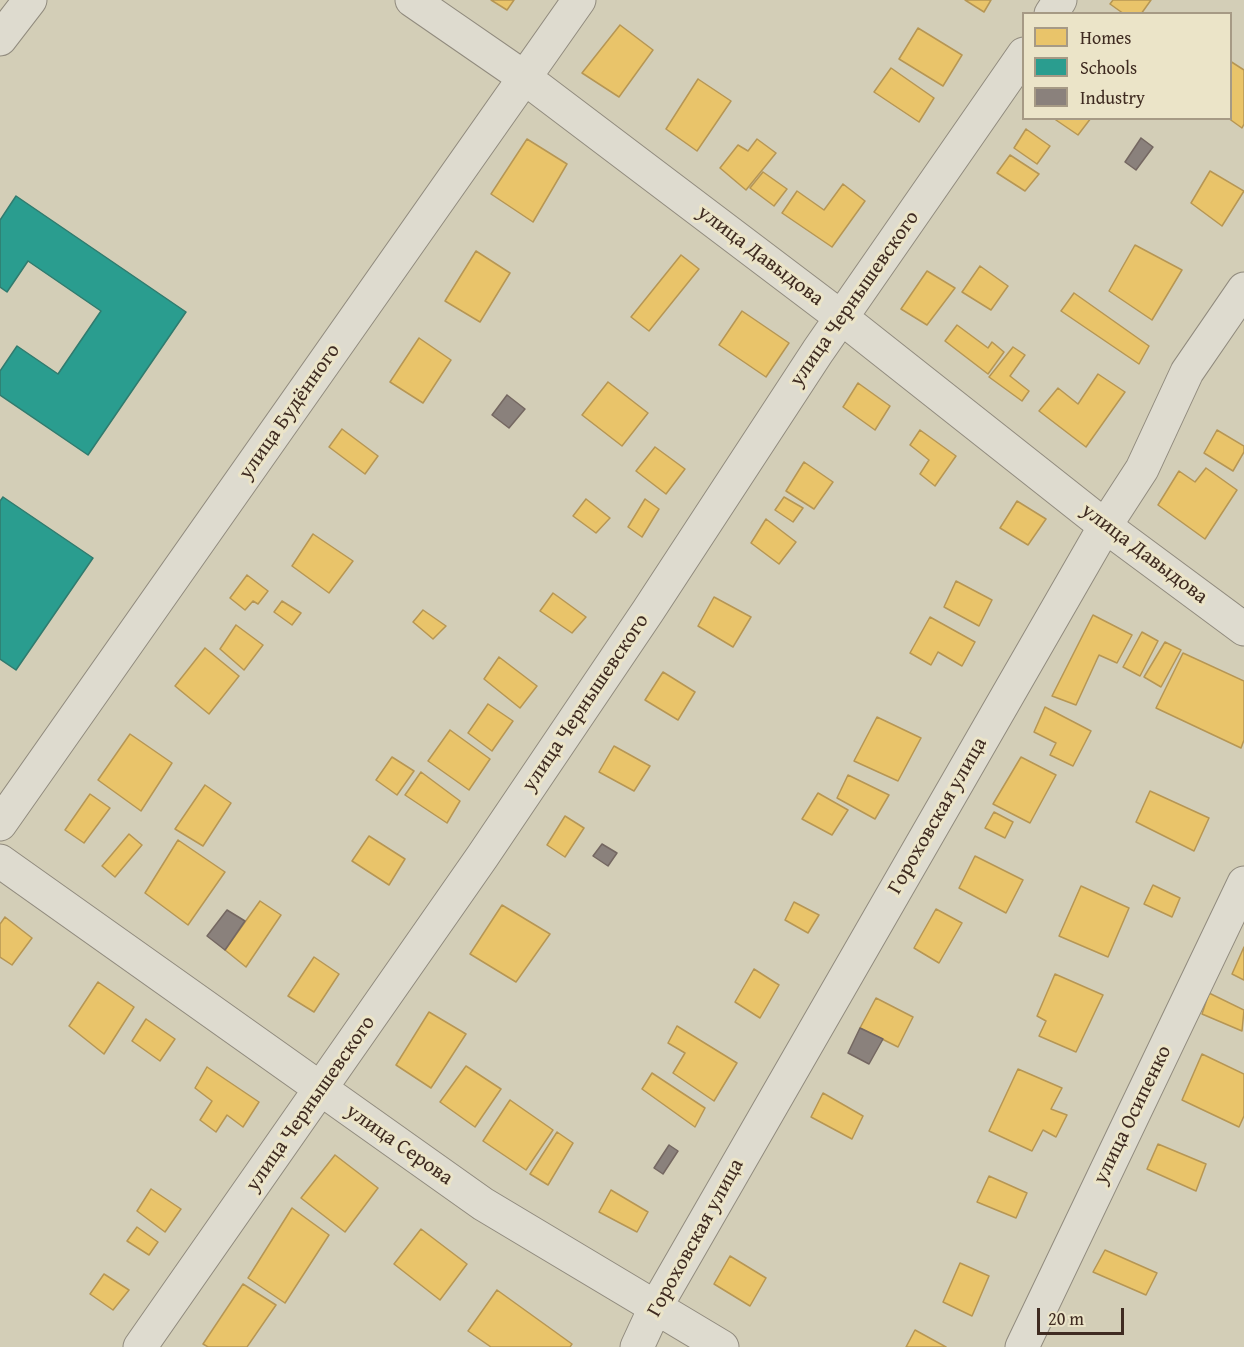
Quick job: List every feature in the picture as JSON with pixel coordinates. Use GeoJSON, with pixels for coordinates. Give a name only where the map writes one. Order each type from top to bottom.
{"type":"FeatureCollection","features":[{"type":"Feature","properties":{"kind":"street"},"geometry":{"type":"LineString","coordinates":[[0,39],[30,0]]}},
{"type":"Feature","properties":{"kind":"street","name":"улица Давыдова"},"geometry":{"type":"LineString","coordinates":[[412,0],[525,78],[842,318],[1105,526],[1244,629]]}},
{"type":"Feature","properties":{"kind":"street","name":"улица Будённого"},"geometry":{"type":"LineString","coordinates":[[0,824],[579,0]]}},
{"type":"Feature","properties":{"kind":"street","name":"улица Чернышевского"},"geometry":{"type":"LineString","coordinates":[[140,1347],[320,1090],[635,630],[818,351],[1022,55]]}},
{"type":"Feature","properties":{"kind":"street","name":"Гороховская улица"},"geometry":{"type":"LineString","coordinates":[[637,1347],[655,1308],[1105,526],[1142,469],[1187,372],[1244,289]]}},
{"type":"Feature","properties":{"kind":"street","name":"улица Серова"},"geometry":{"type":"LineString","coordinates":[[0,861],[483,1204],[722,1347]]}},
{"type":"Feature","properties":{"kind":"street","name":"улица Осипенко"},"geometry":{"type":"LineString","coordinates":[[1022,1347],[1244,883]]}},
{"type":"Feature","properties":{"kind":"building: Homes"},"geometry":{"type":"Polygon","coordinates":[[[491,0],[514,0],[507,10],[491,0]]]}},
{"type":"Feature","properties":{"kind":"building: Homes"},"geometry":{"type":"Polygon","coordinates":[[[965,0],[991,0],[984,12],[965,0]]]}},
{"type":"Feature","properties":{"kind":"building: Homes"},"geometry":{"type":"Polygon","coordinates":[[[1113,0],[1151,0],[1142,12],[1121,12],[1110,4],[1113,0]]]}},
{"type":"Feature","properties":{"kind":"building: Homes"},"geometry":{"type":"Polygon","coordinates":[[[620,25],[653,50],[619,97],[582,73],[620,25]]]}},
{"type":"Feature","properties":{"kind":"building: Homes"},"geometry":{"type":"Polygon","coordinates":[[[918,28],[962,55],[943,86],[899,59],[918,28]]]}},
{"type":"Feature","properties":{"kind":"building: Homes"},"geometry":{"type":"Polygon","coordinates":[[[1232,62],[1244,70],[1244,124],[1242,128],[1231,120],[1232,62]]]}},
{"type":"Feature","properties":{"kind":"building: Homes"},"geometry":{"type":"Polygon","coordinates":[[[891,68],[934,98],[919,122],[874,92],[891,68]]]}},
{"type":"Feature","properties":{"kind":"building: Homes"},"geometry":{"type":"Polygon","coordinates":[[[698,79],[731,101],[697,151],[666,129],[698,79]]]}},
{"type":"Feature","properties":{"kind":"building: Homes"},"geometry":{"type":"Polygon","coordinates":[[[1056,120],[1089,120],[1078,135],[1056,120]]]}},
{"type":"Feature","properties":{"kind":"building: Homes"},"geometry":{"type":"Polygon","coordinates":[[[1026,129],[1050,146],[1037,164],[1014,148],[1026,129]]]}},
{"type":"Feature","properties":{"kind":"building: Homes"},"geometry":{"type":"Polygon","coordinates":[[[527,139],[567,164],[533,222],[491,194],[527,139]]]}},
{"type":"Feature","properties":{"kind":"building: Homes"},"geometry":{"type":"Polygon","coordinates":[[[757,139],[776,153],[746,190],[720,168],[738,145],[748,151],[757,139]]]}},
{"type":"Feature","properties":{"kind":"building: Homes"},"geometry":{"type":"Polygon","coordinates":[[[1010,155],[1039,174],[1025,191],[997,173],[1010,155]]]}},
{"type":"Feature","properties":{"kind":"building: Homes"},"geometry":{"type":"Polygon","coordinates":[[[1210,171],[1244,191],[1222,226],[1191,203],[1210,171]]]}},
{"type":"Feature","properties":{"kind":"building: Homes"},"geometry":{"type":"Polygon","coordinates":[[[763,172],[787,189],[774,206],[750,188],[763,172]]]}},
{"type":"Feature","properties":{"kind":"building: Homes"},"geometry":{"type":"Polygon","coordinates":[[[843,184],[865,201],[832,247],[782,213],[797,191],[824,210],[843,184]]]}},
{"type":"Feature","properties":{"kind":"building: Homes"},"geometry":{"type":"Polygon","coordinates":[[[1135,245],[1182,270],[1152,320],[1109,291],[1135,245]]]}},
{"type":"Feature","properties":{"kind":"building: Homes"},"geometry":{"type":"Polygon","coordinates":[[[476,251],[510,273],[480,322],[445,301],[476,251]]]}},
{"type":"Feature","properties":{"kind":"building: Homes"},"geometry":{"type":"Polygon","coordinates":[[[681,255],[699,269],[649,331],[631,317],[681,255]]]}},
{"type":"Feature","properties":{"kind":"building: Homes"},"geometry":{"type":"Polygon","coordinates":[[[980,266],[1008,286],[991,310],[962,292],[980,266]]]}},
{"type":"Feature","properties":{"kind":"building: Homes"},"geometry":{"type":"Polygon","coordinates":[[[927,271],[955,288],[927,325],[901,309],[927,271]]]}},
{"type":"Feature","properties":{"kind":"building: Homes"},"geometry":{"type":"Polygon","coordinates":[[[1074,293],[1149,346],[1139,364],[1061,311],[1074,293]]]}},
{"type":"Feature","properties":{"kind":"building: Homes"},"geometry":{"type":"Polygon","coordinates":[[[742,311],[789,343],[766,377],[719,345],[742,311]]]}},
{"type":"Feature","properties":{"kind":"building: Homes"},"geometry":{"type":"Polygon","coordinates":[[[957,325],[988,348],[992,342],[1004,352],[988,374],[945,341],[957,325]]]}},
{"type":"Feature","properties":{"kind":"building: Homes"},"geometry":{"type":"Polygon","coordinates":[[[419,338],[451,360],[423,403],[390,382],[419,338]]]}},
{"type":"Feature","properties":{"kind":"building: Homes"},"geometry":{"type":"Polygon","coordinates":[[[1013,347],[1025,355],[1010,376],[1029,391],[1022,401],[989,377],[1013,347]]]}},
{"type":"Feature","properties":{"kind":"building: Homes"},"geometry":{"type":"Polygon","coordinates":[[[1098,374],[1125,392],[1086,447],[1039,411],[1058,388],[1078,404],[1098,374]]]}},
{"type":"Feature","properties":{"kind":"building: Homes"},"geometry":{"type":"Polygon","coordinates":[[[608,382],[648,413],[622,446],[582,415],[608,382]]]}},
{"type":"Feature","properties":{"kind":"building: Homes"},"geometry":{"type":"Polygon","coordinates":[[[858,383],[890,406],[875,430],[843,407],[858,383]]]}},
{"type":"Feature","properties":{"kind":"building: Homes"},"geometry":{"type":"Polygon","coordinates":[[[342,429],[378,456],[365,474],[329,447],[342,429]]]}},
{"type":"Feature","properties":{"kind":"building: Homes"},"geometry":{"type":"Polygon","coordinates":[[[920,430],[956,456],[935,486],[920,474],[929,460],[910,445],[920,430]]]}},
{"type":"Feature","properties":{"kind":"building: Homes"},"geometry":{"type":"Polygon","coordinates":[[[1217,430],[1244,446],[1244,452],[1233,471],[1204,453],[1217,430]]]}},
{"type":"Feature","properties":{"kind":"building: Homes"},"geometry":{"type":"Polygon","coordinates":[[[655,447],[685,469],[666,494],[636,471],[655,447]]]}},
{"type":"Feature","properties":{"kind":"building: Homes"},"geometry":{"type":"Polygon","coordinates":[[[804,462],[833,482],[814,509],[786,491],[804,462]]]}},
{"type":"Feature","properties":{"kind":"building: Homes"},"geometry":{"type":"Polygon","coordinates":[[[1206,468],[1237,490],[1205,539],[1158,505],[1179,471],[1195,482],[1206,468]]]}},
{"type":"Feature","properties":{"kind":"building: Homes"},"geometry":{"type":"Polygon","coordinates":[[[784,497],[803,508],[793,522],[775,510],[784,497]]]}},
{"type":"Feature","properties":{"kind":"building: Homes"},"geometry":{"type":"Polygon","coordinates":[[[586,499],[610,518],[596,533],[573,516],[586,499]]]}},
{"type":"Feature","properties":{"kind":"building: Homes"},"geometry":{"type":"Polygon","coordinates":[[[645,499],[659,509],[642,537],[628,527],[645,499]]]}},
{"type":"Feature","properties":{"kind":"building: Homes"},"geometry":{"type":"Polygon","coordinates":[[[1017,501],[1046,519],[1028,545],[1000,528],[1017,501]]]}},
{"type":"Feature","properties":{"kind":"building: Homes"},"geometry":{"type":"Polygon","coordinates":[[[766,519],[796,542],[779,564],[751,543],[766,519]]]}},
{"type":"Feature","properties":{"kind":"building: Homes"},"geometry":{"type":"Polygon","coordinates":[[[313,534],[353,561],[329,593],[292,566],[313,534]]]}},
{"type":"Feature","properties":{"kind":"building: Homes"},"geometry":{"type":"Polygon","coordinates":[[[247,575],[268,591],[258,604],[253,601],[245,610],[230,598],[247,575]]]}},
{"type":"Feature","properties":{"kind":"building: Homes"},"geometry":{"type":"Polygon","coordinates":[[[956,581],[992,600],[979,626],[944,607],[956,581]]]}},
{"type":"Feature","properties":{"kind":"building: Homes"},"geometry":{"type":"Polygon","coordinates":[[[553,593],[586,617],[572,633],[540,611],[553,593]]]}},
{"type":"Feature","properties":{"kind":"building: Homes"},"geometry":{"type":"Polygon","coordinates":[[[714,597],[751,617],[733,647],[698,626],[714,597]]]}},
{"type":"Feature","properties":{"kind":"building: Homes"},"geometry":{"type":"Polygon","coordinates":[[[282,601],[301,613],[292,625],[274,612],[282,601]]]}},
{"type":"Feature","properties":{"kind":"building: Homes"},"geometry":{"type":"Polygon","coordinates":[[[423,610],[446,626],[433,639],[413,622],[423,610]]]}},
{"type":"Feature","properties":{"kind":"building: Homes"},"geometry":{"type":"Polygon","coordinates":[[[1093,615],[1132,635],[1117,663],[1099,655],[1076,705],[1052,696],[1093,615]]]}},
{"type":"Feature","properties":{"kind":"building: Homes"},"geometry":{"type":"Polygon","coordinates":[[[930,617],[975,642],[962,666],[938,652],[931,665],[910,653],[930,617]]]}},
{"type":"Feature","properties":{"kind":"building: Homes"},"geometry":{"type":"Polygon","coordinates":[[[236,625],[263,645],[244,670],[220,649],[236,625]]]}},
{"type":"Feature","properties":{"kind":"building: Homes"},"geometry":{"type":"Polygon","coordinates":[[[1142,632],[1158,641],[1140,676],[1123,667],[1142,632]]]}},
{"type":"Feature","properties":{"kind":"building: Homes"},"geometry":{"type":"Polygon","coordinates":[[[1165,642],[1181,650],[1161,687],[1144,677],[1165,642]]]}},
{"type":"Feature","properties":{"kind":"building: Homes"},"geometry":{"type":"Polygon","coordinates":[[[205,648],[239,676],[209,714],[175,686],[205,648]]]}},
{"type":"Feature","properties":{"kind":"building: Homes"},"geometry":{"type":"Polygon","coordinates":[[[1183,653],[1244,681],[1244,740],[1241,748],[1156,708],[1183,653]]]}},
{"type":"Feature","properties":{"kind":"building: Homes"},"geometry":{"type":"Polygon","coordinates":[[[499,657],[537,686],[520,708],[484,679],[499,657]]]}},
{"type":"Feature","properties":{"kind":"building: Homes"},"geometry":{"type":"Polygon","coordinates":[[[663,672],[695,692],[678,720],[645,700],[663,672]]]}},
{"type":"Feature","properties":{"kind":"building: Homes"},"geometry":{"type":"Polygon","coordinates":[[[488,704],[513,721],[492,751],[468,733],[488,704]]]}},
{"type":"Feature","properties":{"kind":"building: Homes"},"geometry":{"type":"Polygon","coordinates":[[[1045,707],[1091,731],[1073,766],[1050,755],[1056,743],[1034,732],[1045,707]]]}},
{"type":"Feature","properties":{"kind":"building: Homes"},"geometry":{"type":"Polygon","coordinates":[[[877,717],[921,738],[898,781],[854,761],[877,717]]]}},
{"type":"Feature","properties":{"kind":"building: Homes"},"geometry":{"type":"Polygon","coordinates":[[[450,730],[490,759],[469,790],[428,761],[450,730]]]}},
{"type":"Feature","properties":{"kind":"building: Homes"},"geometry":{"type":"Polygon","coordinates":[[[130,734],[172,763],[141,811],[98,780],[130,734]]]}},
{"type":"Feature","properties":{"kind":"building: Homes"},"geometry":{"type":"Polygon","coordinates":[[[614,746],[650,766],[634,791],[599,772],[614,746]]]}},
{"type":"Feature","properties":{"kind":"building: Homes"},"geometry":{"type":"Polygon","coordinates":[[[392,757],[414,771],[397,795],[376,780],[392,757]]]}},
{"type":"Feature","properties":{"kind":"building: Homes"},"geometry":{"type":"Polygon","coordinates":[[[1021,757],[1056,775],[1030,823],[993,804],[1021,757]]]}},
{"type":"Feature","properties":{"kind":"building: Homes"},"geometry":{"type":"Polygon","coordinates":[[[421,772],[460,801],[447,823],[405,795],[421,772]]]}},
{"type":"Feature","properties":{"kind":"building: Homes"},"geometry":{"type":"Polygon","coordinates":[[[848,775],[889,795],[875,819],[837,798],[848,775]]]}},
{"type":"Feature","properties":{"kind":"building: Homes"},"geometry":{"type":"Polygon","coordinates":[[[205,785],[231,803],[203,846],[175,829],[205,785]]]}},
{"type":"Feature","properties":{"kind":"building: Homes"},"geometry":{"type":"Polygon","coordinates":[[[1150,791],[1209,818],[1194,851],[1136,822],[1150,791]]]}},
{"type":"Feature","properties":{"kind":"building: Homes"},"geometry":{"type":"Polygon","coordinates":[[[818,793],[848,810],[832,835],[802,819],[818,793]]]}},
{"type":"Feature","properties":{"kind":"building: Homes"},"geometry":{"type":"Polygon","coordinates":[[[90,794],[110,808],[84,843],[65,830],[90,794]]]}},
{"type":"Feature","properties":{"kind":"building: Homes"},"geometry":{"type":"Polygon","coordinates":[[[994,812],[1013,822],[1005,838],[985,828],[994,812]]]}},
{"type":"Feature","properties":{"kind":"building: Homes"},"geometry":{"type":"Polygon","coordinates":[[[565,816],[584,828],[565,857],[547,845],[565,816]]]}},
{"type":"Feature","properties":{"kind":"building: Homes"},"geometry":{"type":"Polygon","coordinates":[[[129,834],[142,845],[115,877],[102,866],[129,834]]]}},
{"type":"Feature","properties":{"kind":"building: Homes"},"geometry":{"type":"Polygon","coordinates":[[[369,836],[405,859],[389,885],[352,861],[369,836]]]}},
{"type":"Feature","properties":{"kind":"building: Homes"},"geometry":{"type":"Polygon","coordinates":[[[178,840],[225,872],[188,925],[145,893],[178,840]]]}},
{"type":"Feature","properties":{"kind":"building: Homes"},"geometry":{"type":"Polygon","coordinates":[[[975,856],[1023,880],[1006,913],[959,888],[975,856]]]}},
{"type":"Feature","properties":{"kind":"building: Homes"},"geometry":{"type":"Polygon","coordinates":[[[1153,885],[1180,898],[1172,917],[1144,904],[1153,885]]]}},
{"type":"Feature","properties":{"kind":"building: Homes"},"geometry":{"type":"Polygon","coordinates":[[[1081,886],[1129,908],[1108,957],[1059,936],[1081,886]]]}},
{"type":"Feature","properties":{"kind":"building: Homes"},"geometry":{"type":"Polygon","coordinates":[[[260,901],[281,915],[246,967],[225,950],[260,901]]]}},
{"type":"Feature","properties":{"kind":"building: Homes"},"geometry":{"type":"Polygon","coordinates":[[[794,902],[819,915],[808,933],[785,920],[794,902]]]}},
{"type":"Feature","properties":{"kind":"building: Homes"},"geometry":{"type":"Polygon","coordinates":[[[502,905],[550,934],[516,982],[470,954],[502,905]]]}},
{"type":"Feature","properties":{"kind":"building: Homes"},"geometry":{"type":"Polygon","coordinates":[[[936,909],[962,923],[939,963],[914,948],[936,909]]]}},
{"type":"Feature","properties":{"kind":"building: Homes"},"geometry":{"type":"Polygon","coordinates":[[[5,917],[32,938],[12,965],[0,957],[0,924],[5,917]]]}},
{"type":"Feature","properties":{"kind":"building: Homes"},"geometry":{"type":"Polygon","coordinates":[[[1244,947],[1244,980],[1232,974],[1244,947]]]}},
{"type":"Feature","properties":{"kind":"building: Homes"},"geometry":{"type":"Polygon","coordinates":[[[314,957],[339,974],[314,1012],[288,996],[314,957]]]}},
{"type":"Feature","properties":{"kind":"building: Homes"},"geometry":{"type":"Polygon","coordinates":[[[754,969],[779,985],[760,1018],[735,1002],[754,969]]]}},
{"type":"Feature","properties":{"kind":"building: Homes"},"geometry":{"type":"Polygon","coordinates":[[[1055,974],[1103,995],[1076,1052],[1039,1036],[1046,1021],[1037,1016],[1055,974]]]}},
{"type":"Feature","properties":{"kind":"building: Homes"},"geometry":{"type":"Polygon","coordinates":[[[98,982],[134,1007],[104,1054],[69,1026],[98,982]]]}},
{"type":"Feature","properties":{"kind":"building: Homes"},"geometry":{"type":"Polygon","coordinates":[[[1209,993],[1244,1010],[1242,1031],[1202,1014],[1209,993]]]}},
{"type":"Feature","properties":{"kind":"building: Homes"},"geometry":{"type":"Polygon","coordinates":[[[876,998],[913,1017],[898,1047],[860,1028],[876,998]]]}},
{"type":"Feature","properties":{"kind":"building: Homes"},"geometry":{"type":"Polygon","coordinates":[[[429,1012],[466,1034],[431,1088],[396,1065],[429,1012]]]}},
{"type":"Feature","properties":{"kind":"building: Homes"},"geometry":{"type":"Polygon","coordinates":[[[146,1019],[175,1039],[160,1061],[132,1041],[146,1019]]]}},
{"type":"Feature","properties":{"kind":"building: Homes"},"geometry":{"type":"Polygon","coordinates":[[[677,1026],[737,1063],[714,1101],[673,1073],[685,1053],[668,1043],[677,1026]]]}},
{"type":"Feature","properties":{"kind":"building: Homes"},"geometry":{"type":"Polygon","coordinates":[[[1202,1054],[1244,1074],[1244,1116],[1239,1127],[1182,1100],[1202,1054]]]}},
{"type":"Feature","properties":{"kind":"building: Homes"},"geometry":{"type":"Polygon","coordinates":[[[466,1066],[501,1089],[475,1127],[440,1102],[466,1066]]]}},
{"type":"Feature","properties":{"kind":"building: Homes"},"geometry":{"type":"Polygon","coordinates":[[[207,1067],[259,1102],[243,1127],[227,1115],[216,1132],[200,1120],[212,1101],[195,1088],[207,1067]]]}},
{"type":"Feature","properties":{"kind":"building: Homes"},"geometry":{"type":"Polygon","coordinates":[[[1018,1069],[1062,1088],[1051,1109],[1067,1115],[1056,1137],[1043,1130],[1032,1151],[989,1131],[1018,1069]]]}},
{"type":"Feature","properties":{"kind":"building: Homes"},"geometry":{"type":"Polygon","coordinates":[[[652,1073],[705,1108],[695,1127],[642,1089],[652,1073]]]}},
{"type":"Feature","properties":{"kind":"building: Homes"},"geometry":{"type":"Polygon","coordinates":[[[823,1093],[863,1116],[852,1139],[811,1117],[823,1093]]]}},
{"type":"Feature","properties":{"kind":"building: Homes"},"geometry":{"type":"Polygon","coordinates":[[[510,1100],[553,1130],[526,1170],[483,1141],[510,1100]]]}},
{"type":"Feature","properties":{"kind":"building: Homes"},"geometry":{"type":"Polygon","coordinates":[[[557,1132],[573,1143],[548,1185],[530,1174],[557,1132]]]}},
{"type":"Feature","properties":{"kind":"building: Homes"},"geometry":{"type":"Polygon","coordinates":[[[1158,1144],[1206,1164],[1196,1191],[1147,1169],[1158,1144]]]}},
{"type":"Feature","properties":{"kind":"building: Homes"},"geometry":{"type":"Polygon","coordinates":[[[335,1155],[378,1188],[345,1232],[301,1198],[335,1155]]]}},
{"type":"Feature","properties":{"kind":"building: Homes"},"geometry":{"type":"Polygon","coordinates":[[[989,1176],[1027,1193],[1016,1218],[977,1202],[989,1176]]]}},
{"type":"Feature","properties":{"kind":"building: Homes"},"geometry":{"type":"Polygon","coordinates":[[[151,1189],[181,1209],[165,1232],[137,1211],[151,1189]]]}},
{"type":"Feature","properties":{"kind":"building: Homes"},"geometry":{"type":"Polygon","coordinates":[[[611,1190],[648,1212],[637,1232],[599,1212],[611,1190]]]}},
{"type":"Feature","properties":{"kind":"building: Homes"},"geometry":{"type":"Polygon","coordinates":[[[292,1208],[329,1235],[285,1303],[248,1278],[292,1208]]]}},
{"type":"Feature","properties":{"kind":"building: Homes"},"geometry":{"type":"Polygon","coordinates":[[[137,1227],[158,1242],[149,1255],[127,1241],[137,1227]]]}},
{"type":"Feature","properties":{"kind":"building: Homes"},"geometry":{"type":"Polygon","coordinates":[[[421,1229],[467,1264],[440,1300],[394,1264],[421,1229]]]}},
{"type":"Feature","properties":{"kind":"building: Homes"},"geometry":{"type":"Polygon","coordinates":[[[1105,1250],[1157,1273],[1146,1295],[1093,1272],[1105,1250]]]}},
{"type":"Feature","properties":{"kind":"building: Homes"},"geometry":{"type":"Polygon","coordinates":[[[730,1256],[766,1278],[750,1306],[714,1284],[730,1256]]]}},
{"type":"Feature","properties":{"kind":"building: Homes"},"geometry":{"type":"Polygon","coordinates":[[[960,1263],[989,1276],[972,1316],[943,1302],[960,1263]]]}},
{"type":"Feature","properties":{"kind":"building: Homes"},"geometry":{"type":"Polygon","coordinates":[[[104,1274],[129,1290],[113,1310],[90,1294],[104,1274]]]}},
{"type":"Feature","properties":{"kind":"building: Homes"},"geometry":{"type":"Polygon","coordinates":[[[243,1284],[276,1305],[247,1347],[208,1347],[203,1344],[243,1284]]]}},
{"type":"Feature","properties":{"kind":"building: Homes"},"geometry":{"type":"Polygon","coordinates":[[[497,1290],[572,1344],[570,1347],[491,1347],[468,1331],[497,1290]]]}},
{"type":"Feature","properties":{"kind":"building: Homes"},"geometry":{"type":"Polygon","coordinates":[[[915,1330],[946,1347],[906,1347],[915,1330]]]}},
{"type":"Feature","properties":{"kind":"building: Schools"},"geometry":{"type":"Polygon","coordinates":[[[16,196],[186,312],[88,455],[0,395],[0,371],[17,346],[58,374],[101,311],[28,261],[7,292],[0,287],[0,220],[16,196]]]}},
{"type":"Feature","properties":{"kind":"building: Schools"},"geometry":{"type":"Polygon","coordinates":[[[3,497],[93,558],[16,670],[0,659],[0,501],[3,497]]]}},
{"type":"Feature","properties":{"kind":"building: Industry"},"geometry":{"type":"Polygon","coordinates":[[[1141,138],[1153,147],[1136,170],[1125,162],[1141,138]]]}},
{"type":"Feature","properties":{"kind":"building: Industry"},"geometry":{"type":"Polygon","coordinates":[[[507,395],[525,409],[509,428],[492,415],[507,395]]]}},
{"type":"Feature","properties":{"kind":"building: Industry"},"geometry":{"type":"Polygon","coordinates":[[[602,844],[617,853],[608,866],[593,856],[602,844]]]}},
{"type":"Feature","properties":{"kind":"building: Industry"},"geometry":{"type":"Polygon","coordinates":[[[227,910],[245,921],[225,950],[207,936],[227,910]]]}},
{"type":"Feature","properties":{"kind":"building: Industry"},"geometry":{"type":"Polygon","coordinates":[[[860,1028],[883,1039],[869,1064],[848,1053],[860,1028]]]}},
{"type":"Feature","properties":{"kind":"building: Industry"},"geometry":{"type":"Polygon","coordinates":[[[669,1145],[678,1151],[663,1174],[654,1168],[669,1145]]]}}]}
